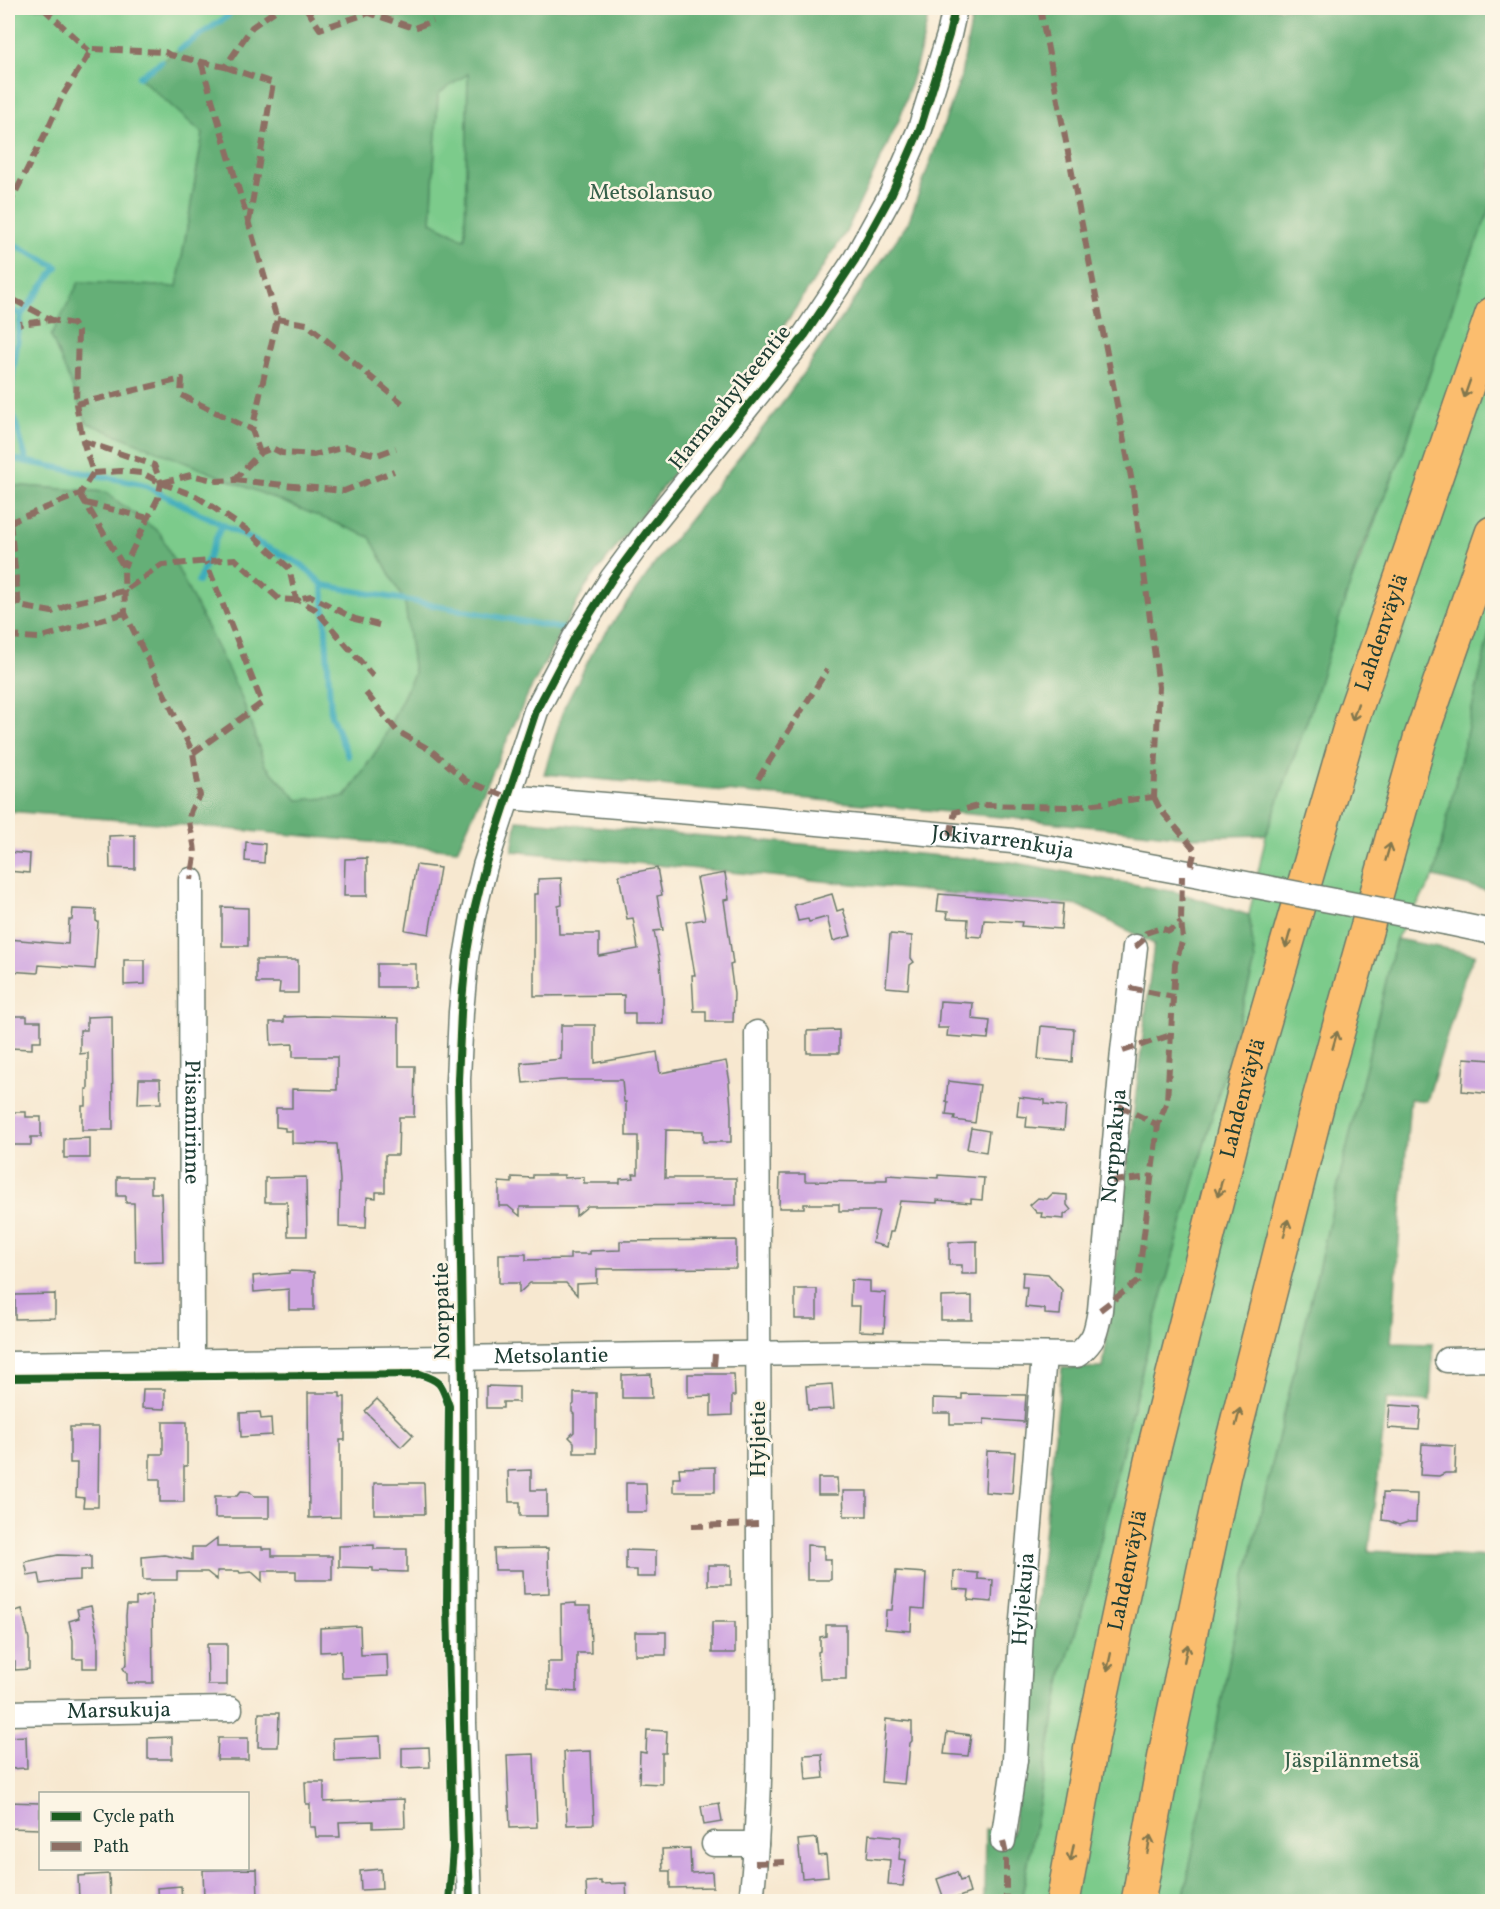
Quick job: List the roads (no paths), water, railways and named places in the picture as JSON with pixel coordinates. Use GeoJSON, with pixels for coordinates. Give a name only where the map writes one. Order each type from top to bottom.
{"type":"FeatureCollection","features":[{"type":"Feature","properties":{"kind":"highway","name":"Lahdenväylä"},"geometry":{"type":"LineString","coordinates":[[1062,1902],[1092,1741],[1151,1461],[1247,1081],[1352,720],[1492,314]]}},
{"type":"Feature","properties":{"kind":"highway"},"geometry":{"type":"LineString","coordinates":[[1138,1902],[1165,1755],[1224,1474],[1319,1099],[1420,739],[1492,533]]}},
{"type":"Feature","properties":{"kind":"street","name":"Harmaahylkeentie"},"geometry":{"type":"LineString","coordinates":[[507,797],[537,711],[574,639],[612,579],[652,525],[804,335],[855,260],[892,193],[920,129],[955,8]]}},
{"type":"Feature","properties":{"kind":"street","name":"Jokivarrenkuja"},"geometry":{"type":"LineString","coordinates":[[507,797],[1012,841],[1492,932]]}},
{"type":"Feature","properties":{"kind":"street","name":"Norppatie"},"geometry":{"type":"LineString","coordinates":[[471,1902],[464,1723],[458,1080],[466,958],[474,911],[485,866],[507,797]]}},
{"type":"Feature","properties":{"kind":"street","name":"Piisamirinne"},"geometry":{"type":"LineString","coordinates":[[191,880],[192,1362]]}},
{"type":"Feature","properties":{"kind":"street","name":"Norppakuja"},"geometry":{"type":"LineString","coordinates":[[1090,1345],[1096,1331],[1100,1310],[1136,947]]}},
{"type":"Feature","properties":{"kind":"street","name":"Hyljetie"},"geometry":{"type":"LineString","coordinates":[[751,1902],[760,1771],[761,1700],[757,1033]]}},
{"type":"Feature","properties":{"kind":"street","name":"Metsolantie"},"geometry":{"type":"LineString","coordinates":[[8,1364],[759,1353],[916,1352],[1077,1356],[1090,1345]]}},
{"type":"Feature","properties":{"kind":"street","name":"Hyljekuja"},"geometry":{"type":"LineString","coordinates":[[1003,1841],[1015,1760],[1021,1632],[1044,1356]]}},
{"type":"Feature","properties":{"kind":"street"},"geometry":{"type":"LineString","coordinates":[[1447,1360],[1492,1359]]}},
{"type":"Feature","properties":{"kind":"street","name":"Marsukuja"},"geometry":{"type":"LineString","coordinates":[[8,1713],[230,1709]]}},
{"type":"Feature","properties":{"kind":"street"},"geometry":{"type":"LineString","coordinates":[[714,1844],[756,1844]]}},
{"type":"Feature","properties":{"kind":"waterway"},"geometry":{"type":"LineString","coordinates":[[180,49],[228,16],[229,8]]}},
{"type":"Feature","properties":{"kind":"waterway"},"geometry":{"type":"LineString","coordinates":[[139,77],[161,62]]}},
{"type":"Feature","properties":{"kind":"waterway"},"geometry":{"type":"LineString","coordinates":[[8,241],[57,267],[21,315],[9,401],[27,462]]}},
{"type":"Feature","properties":{"kind":"waterway"},"geometry":{"type":"LineString","coordinates":[[8,307],[21,315]]}},
{"type":"Feature","properties":{"kind":"waterway"},"geometry":{"type":"LineString","coordinates":[[8,458],[142,484],[302,565],[323,585],[564,629]]}},
{"type":"Feature","properties":{"kind":"waterway"},"geometry":{"type":"LineString","coordinates":[[198,582],[222,524]]}},
{"type":"Feature","properties":{"kind":"waterway"},"geometry":{"type":"LineString","coordinates":[[323,585],[331,715],[348,756]]}},
{"type":"Feature","properties":{"kind":"park label","name":"Metsolansuo"},"geometry":{"type":"Point","coordinates":[651,193]}},
{"type":"Feature","properties":{"kind":"park label","name":"Jäspilänmetsä"},"geometry":{"type":"Point","coordinates":[1352,1761]}}]}
